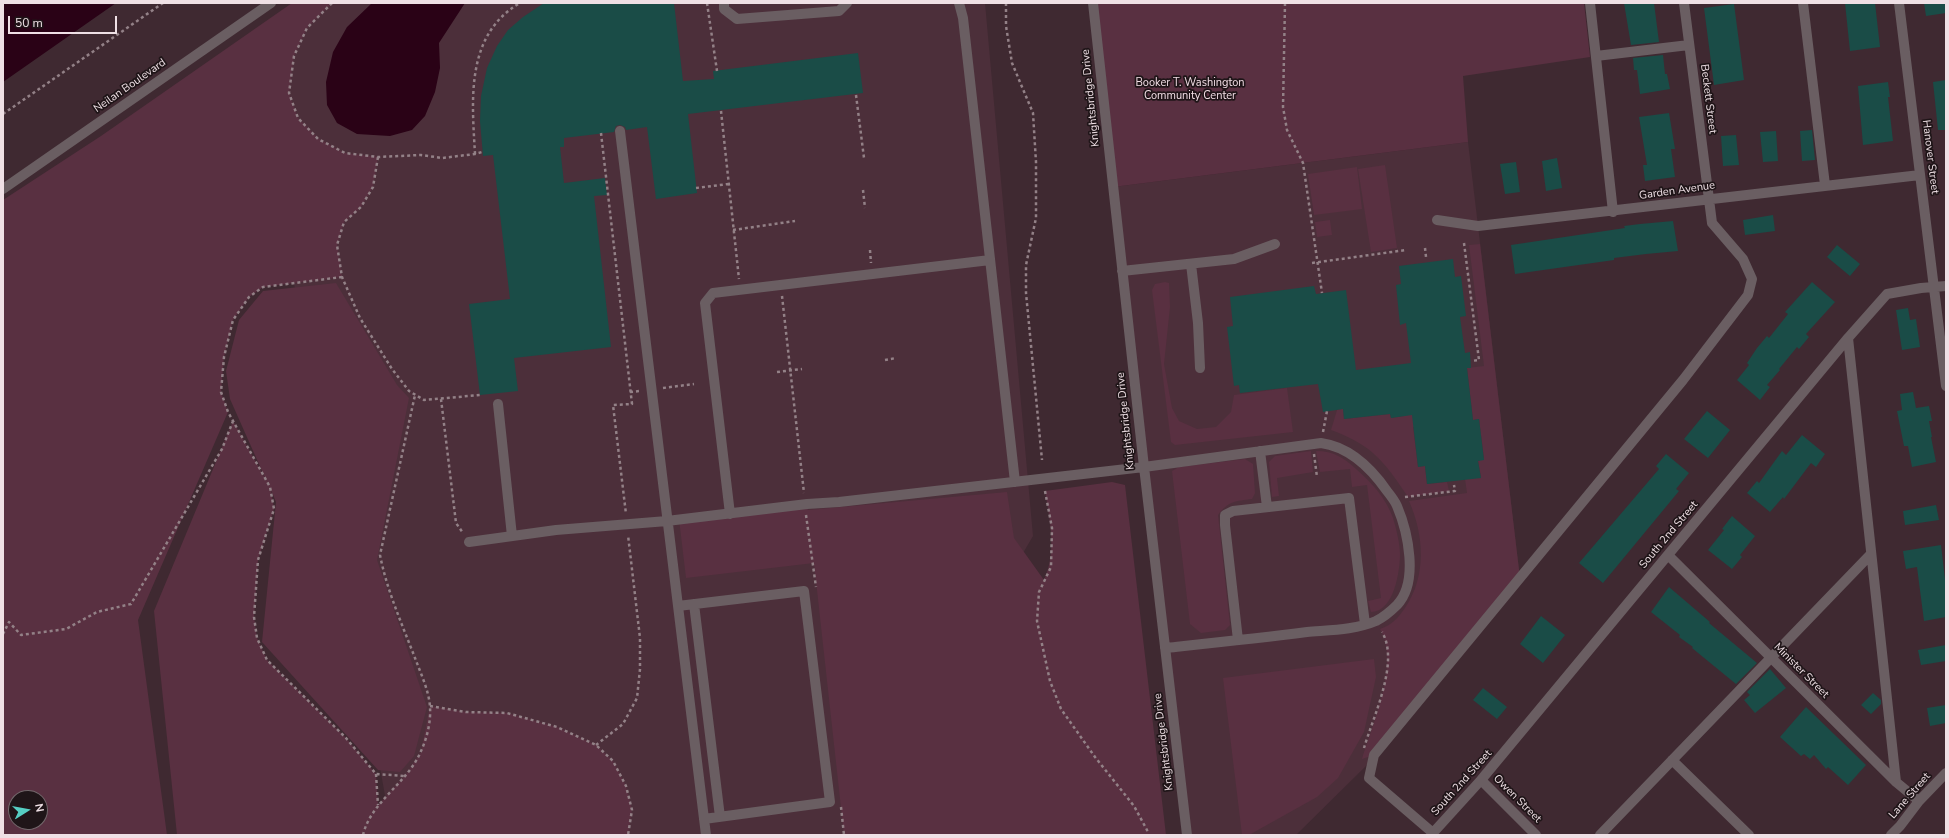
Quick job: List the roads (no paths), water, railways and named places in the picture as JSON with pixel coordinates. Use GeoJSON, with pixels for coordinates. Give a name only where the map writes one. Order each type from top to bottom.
{"type":"FeatureCollection","features":[{"type":"Feature","properties":{"kind":"street","name":"Neilan Boulevard"},"geometry":{"type":"LineString","coordinates":[[3,189],[271,3]]}},
{"type":"Feature","properties":{"kind":"street"},"geometry":{"type":"LineString","coordinates":[[724,3],[724,9],[737,19],[839,11],[847,3]]}},
{"type":"Feature","properties":{"kind":"street"},"geometry":{"type":"LineString","coordinates":[[959,3],[963,18],[1015,482]]}},
{"type":"Feature","properties":{"kind":"street","name":"Knightsbridge Drive"},"geometry":{"type":"LineString","coordinates":[[1093,3],[1144,467],[1187,835]]}},
{"type":"Feature","properties":{"kind":"street"},"geometry":{"type":"LineString","coordinates":[[1590,3],[1613,212]]}},
{"type":"Feature","properties":{"kind":"street","name":"Beckett Street"},"geometry":{"type":"LineString","coordinates":[[1432,834],[1369,778],[1374,756],[1683,380],[1748,295],[1752,278],[1743,259],[1712,223],[1684,3]]}},
{"type":"Feature","properties":{"kind":"street"},"geometry":{"type":"LineString","coordinates":[[1803,3],[1825,185]]}},
{"type":"Feature","properties":{"kind":"street","name":"Hanover Street"},"geometry":{"type":"LineString","coordinates":[[1899,3],[1946,386]]}},
{"type":"Feature","properties":{"kind":"street"},"geometry":{"type":"LineString","coordinates":[[1596,56],[1689,45]]}},
{"type":"Feature","properties":{"kind":"street"},"geometry":{"type":"LineString","coordinates":[[620,131],[706,835]]}},
{"type":"Feature","properties":{"kind":"street","name":"Garden Avenue"},"geometry":{"type":"LineString","coordinates":[[1437,220],[1478,226],[1613,212],[1709,198],[1920,175]]}},
{"type":"Feature","properties":{"kind":"street"},"geometry":{"type":"LineString","coordinates":[[1122,271],[1234,259],[1275,244]]}},
{"type":"Feature","properties":{"kind":"street"},"geometry":{"type":"LineString","coordinates":[[730,514],[705,303],[713,293],[990,260]]}},
{"type":"Feature","properties":{"kind":"street"},"geometry":{"type":"LineString","coordinates":[[1191,264],[1198,323],[1200,368]]}},
{"type":"Feature","properties":{"kind":"street","name":"South 2nd Street"},"geometry":{"type":"LineString","coordinates":[[1432,834],[1481,780],[1848,338],[1888,294],[1946,286]]}},
{"type":"Feature","properties":{"kind":"street"},"geometry":{"type":"LineString","coordinates":[[1848,338],[1896,782]]}},
{"type":"Feature","properties":{"kind":"street"},"geometry":{"type":"LineString","coordinates":[[498,404],[512,536]]}},
{"type":"Feature","properties":{"kind":"street"},"geometry":{"type":"LineString","coordinates":[[469,542],[512,536],[667,521],[807,504],[1015,482],[1144,467],[1321,443],[1333,445],[1352,455],[1376,474],[1397,504],[1406,533],[1410,556],[1408,586],[1398,604],[1384,616],[1370,623],[1165,648]]}},
{"type":"Feature","properties":{"kind":"street"},"geometry":{"type":"LineString","coordinates":[[1260,451],[1267,507]]}},
{"type":"Feature","properties":{"kind":"street"},"geometry":{"type":"LineString","coordinates":[[1238,640],[1225,525],[1225,515],[1233,511],[1349,498],[1370,623]]}},
{"type":"Feature","properties":{"kind":"street"},"geometry":{"type":"LineString","coordinates":[[1600,835],[1871,554]]}},
{"type":"Feature","properties":{"kind":"street","name":"Minister Street"},"geometry":{"type":"LineString","coordinates":[[1668,555],[1896,782],[1919,801]]}},
{"type":"Feature","properties":{"kind":"street"},"geometry":{"type":"LineString","coordinates":[[678,606],[804,590],[830,802],[704,819]]}},
{"type":"Feature","properties":{"kind":"street"},"geometry":{"type":"LineString","coordinates":[[694,604],[720,817]]}},
{"type":"Feature","properties":{"kind":"street"},"geometry":{"type":"LineString","coordinates":[[1672,760],[1749,835]]}},
{"type":"Feature","properties":{"kind":"street","name":"Lane Street"},"geometry":{"type":"LineString","coordinates":[[1891,835],[1901,831],[1919,801],[1946,773]]}},
{"type":"Feature","properties":{"kind":"street","name":"Owen Street"},"geometry":{"type":"LineString","coordinates":[[1481,780],[1536,835]]}},
{"type":"Feature","properties":{"kind":"park label","name":"Booker T. Washington Community Center"},"geometry":{"type":"Point","coordinates":[1190,89]}}]}
